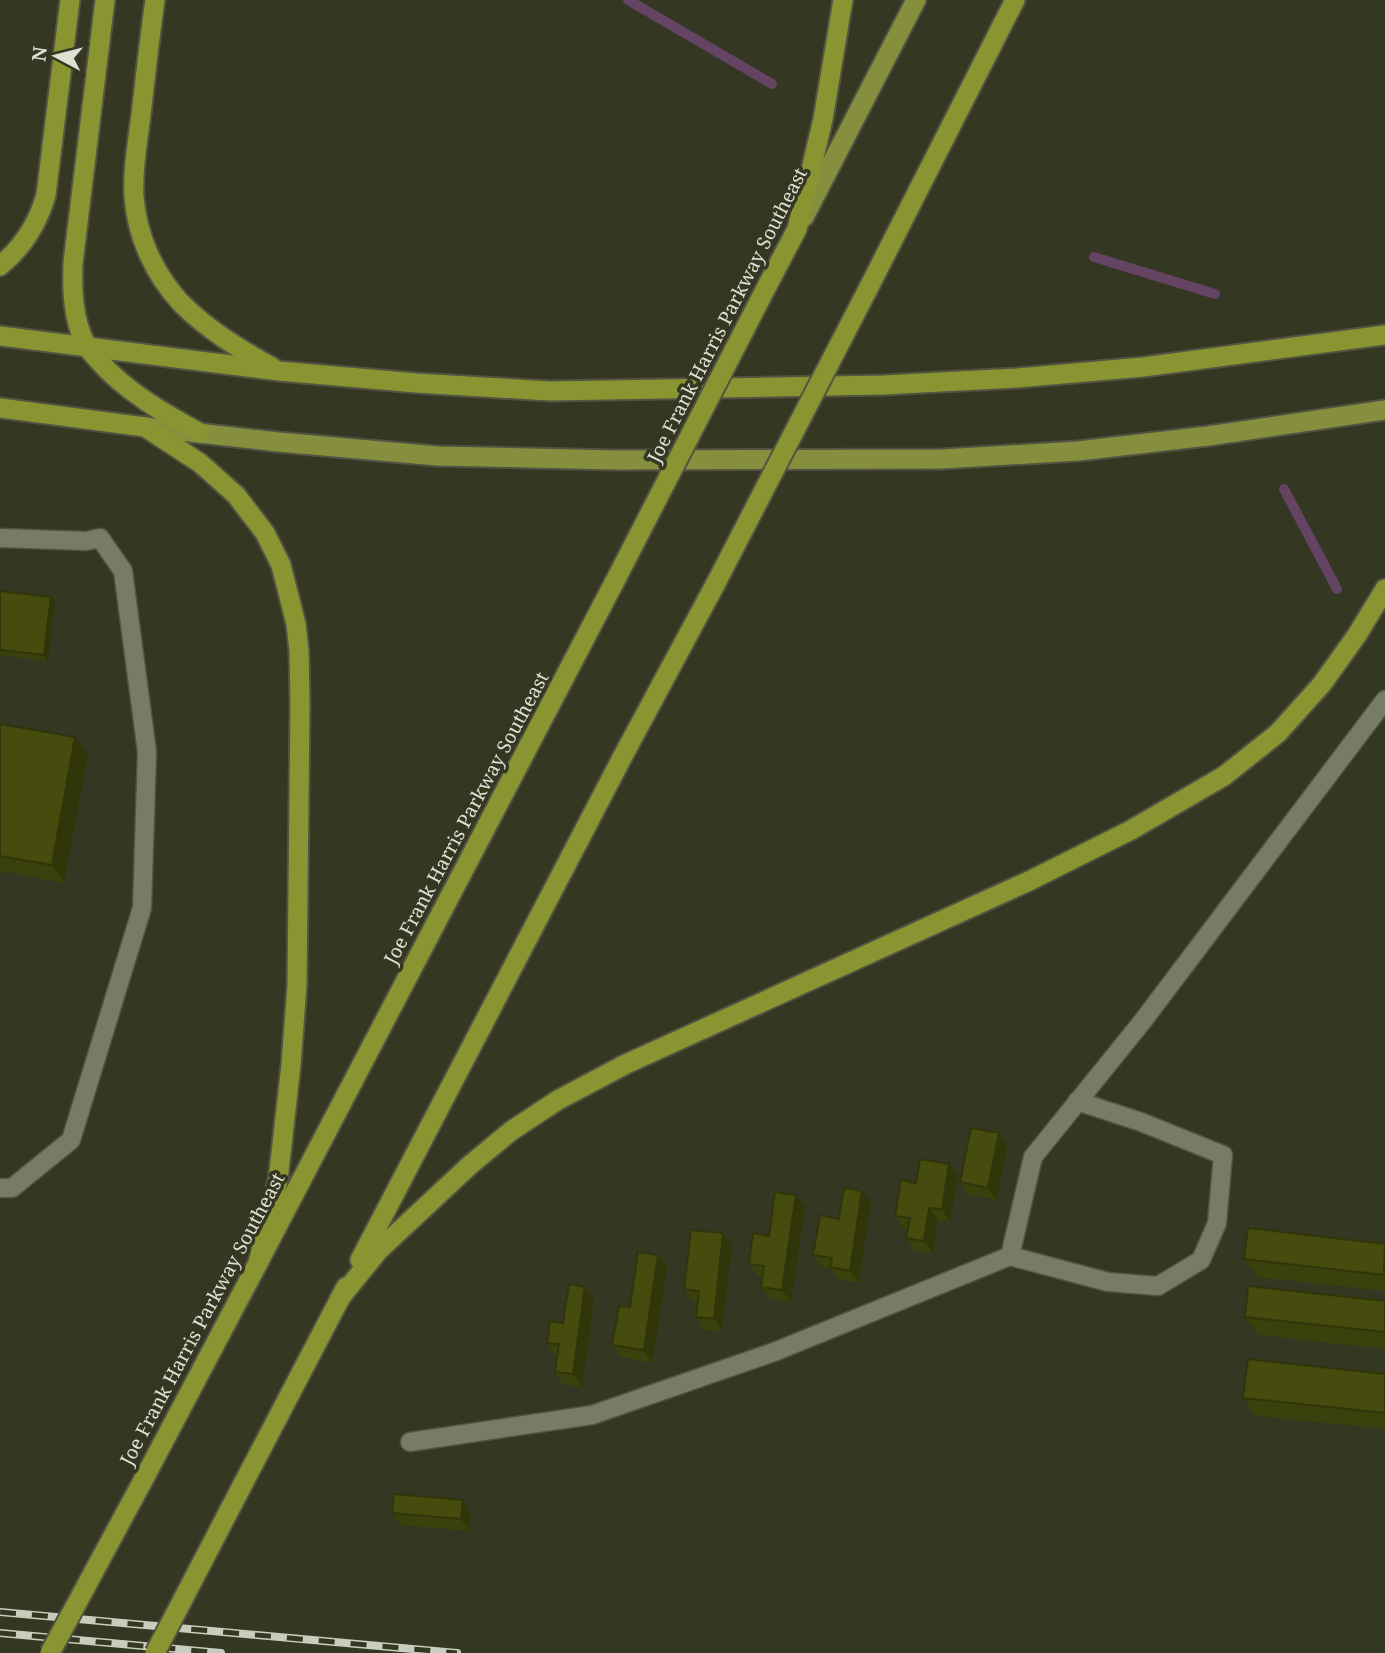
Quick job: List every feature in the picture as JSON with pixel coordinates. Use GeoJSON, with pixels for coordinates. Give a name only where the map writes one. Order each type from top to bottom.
{"type":"FeatureCollection","features":[{"type":"Feature","properties":{"kind":"highway"},"geometry":{"type":"LineString","coordinates":[[0,266],[22,244],[33,228],[46,195],[70,0]]}},
{"type":"Feature","properties":{"kind":"highway"},"geometry":{"type":"LineString","coordinates":[[105,0],[73,263],[72,285],[78,328],[86,347],[107,370],[160,411],[200,433]]}},
{"type":"Feature","properties":{"kind":"highway"},"geometry":{"type":"LineString","coordinates":[[155,0],[135,168],[134,198],[139,228],[148,256],[180,301],[202,322],[227,342],[279,371]]}},
{"type":"Feature","properties":{"kind":"highway"},"geometry":{"type":"LineString","coordinates":[[797,229],[822,119],[843,0]]}},
{"type":"Feature","properties":{"kind":"highway"},"geometry":{"type":"LineString","coordinates":[[155,1653],[716,583],[1015,0]]}},
{"type":"Feature","properties":{"kind":"highway","name":"Joe Frank Harris Parkway Southeast"},"geometry":{"type":"LineString","coordinates":[[50,1653],[258,1263],[797,229]]}},
{"type":"Feature","properties":{"kind":"highway"},"geometry":{"type":"LineString","coordinates":[[0,336],[279,371],[550,391],[883,385],[1017,378],[1143,367],[1385,335]]}},
{"type":"Feature","properties":{"kind":"highway"},"geometry":{"type":"LineString","coordinates":[[0,408],[145,427],[200,463],[236,495],[265,533],[281,565],[296,624],[299,650],[298,985],[278,1180],[258,1263]]}},
{"type":"Feature","properties":{"kind":"highway"},"geometry":{"type":"LineString","coordinates":[[340,1298],[379,1250],[470,1165],[511,1131],[558,1100],[638,1059],[1029,881],[1131,830],[1224,776],[1278,733],[1322,684],[1385,589]]}},
{"type":"Feature","properties":{"kind":"main road","name":"Joe Frank Harris Parkway Southeast"},"geometry":{"type":"LineString","coordinates":[[797,229],[916,0]]}},
{"type":"Feature","properties":{"kind":"main road"},"geometry":{"type":"LineString","coordinates":[[145,427],[438,456],[528,459],[942,459],[1078,451],[1385,410]]}},
{"type":"Feature","properties":{"kind":"lane"},"geometry":{"type":"LineString","coordinates":[[0,538],[86,541],[100,538],[123,571],[147,752],[142,908],[71,1140],[12,1188],[0,1188]]}},
{"type":"Feature","properties":{"kind":"lane"},"geometry":{"type":"LineString","coordinates":[[1010,1256],[1033,1157],[1142,1022],[1385,700]]}},
{"type":"Feature","properties":{"kind":"lane"},"geometry":{"type":"LineString","coordinates":[[410,1441],[592,1415],[774,1352],[1010,1256],[1108,1282],[1158,1286],[1201,1260],[1217,1223],[1223,1156],[1141,1122],[1077,1101]]}},
{"type":"Feature","properties":{"kind":"building"},"geometry":{"type":"Polygon","coordinates":[[[0,591],[51,597],[44,655],[0,650],[0,591]]]}},
{"type":"Feature","properties":{"kind":"building"},"geometry":{"type":"Polygon","coordinates":[[[0,724],[75,737],[52,865],[0,856],[0,724]]]}},
{"type":"Feature","properties":{"kind":"building"},"geometry":{"type":"Polygon","coordinates":[[[971,1128],[999,1133],[988,1188],[960,1182],[971,1128]]]}},
{"type":"Feature","properties":{"kind":"building"},"geometry":{"type":"Polygon","coordinates":[[[920,1159],[949,1164],[942,1209],[929,1208],[924,1241],[906,1238],[910,1218],[895,1216],[901,1180],[916,1183],[920,1159]]]}},
{"type":"Feature","properties":{"kind":"building"},"geometry":{"type":"Polygon","coordinates":[[[844,1188],[862,1191],[850,1271],[830,1267],[832,1258],[813,1255],[820,1215],[839,1219],[844,1188]]]}},
{"type":"Feature","properties":{"kind":"building"},"geometry":{"type":"Polygon","coordinates":[[[775,1192],[796,1195],[782,1290],[761,1287],[764,1266],[749,1264],[753,1233],[769,1236],[775,1192]]]}},
{"type":"Feature","properties":{"kind":"building"},"geometry":{"type":"Polygon","coordinates":[[[1248,1228],[1385,1244],[1384,1275],[1244,1259],[1248,1228]]]}},
{"type":"Feature","properties":{"kind":"building"},"geometry":{"type":"Polygon","coordinates":[[[691,1230],[723,1233],[714,1319],[696,1317],[699,1291],[684,1289],[691,1230]]]}},
{"type":"Feature","properties":{"kind":"building"},"geometry":{"type":"Polygon","coordinates":[[[638,1252],[658,1255],[644,1350],[612,1345],[619,1306],[630,1307],[638,1252]]]}},
{"type":"Feature","properties":{"kind":"building"},"geometry":{"type":"Polygon","coordinates":[[[569,1284],[585,1287],[573,1374],[555,1372],[559,1344],[547,1343],[550,1321],[563,1323],[569,1284]]]}},
{"type":"Feature","properties":{"kind":"building"},"geometry":{"type":"Polygon","coordinates":[[[1248,1286],[1385,1301],[1385,1332],[1245,1317],[1248,1286]]]}},
{"type":"Feature","properties":{"kind":"building"},"geometry":{"type":"Polygon","coordinates":[[[1248,1359],[1385,1374],[1385,1413],[1243,1398],[1248,1359]]]}},
{"type":"Feature","properties":{"kind":"building"},"geometry":{"type":"Polygon","coordinates":[[[394,1494],[463,1500],[461,1519],[392,1513],[394,1494]]]}},
{"type":"Feature","properties":{"kind":"waterway"},"geometry":{"type":"LineString","coordinates":[[628,0],[772,84]]}},
{"type":"Feature","properties":{"kind":"waterway"},"geometry":{"type":"LineString","coordinates":[[1094,257],[1215,294]]}},
{"type":"Feature","properties":{"kind":"waterway"},"geometry":{"type":"LineString","coordinates":[[1284,489],[1337,589]]}},
{"type":"Feature","properties":{"kind":"railway"},"geometry":{"type":"LineString","coordinates":[[0,1612],[457,1653]]}},
{"type":"Feature","properties":{"kind":"railway"},"geometry":{"type":"LineString","coordinates":[[0,1633],[221,1653]]}}]}
